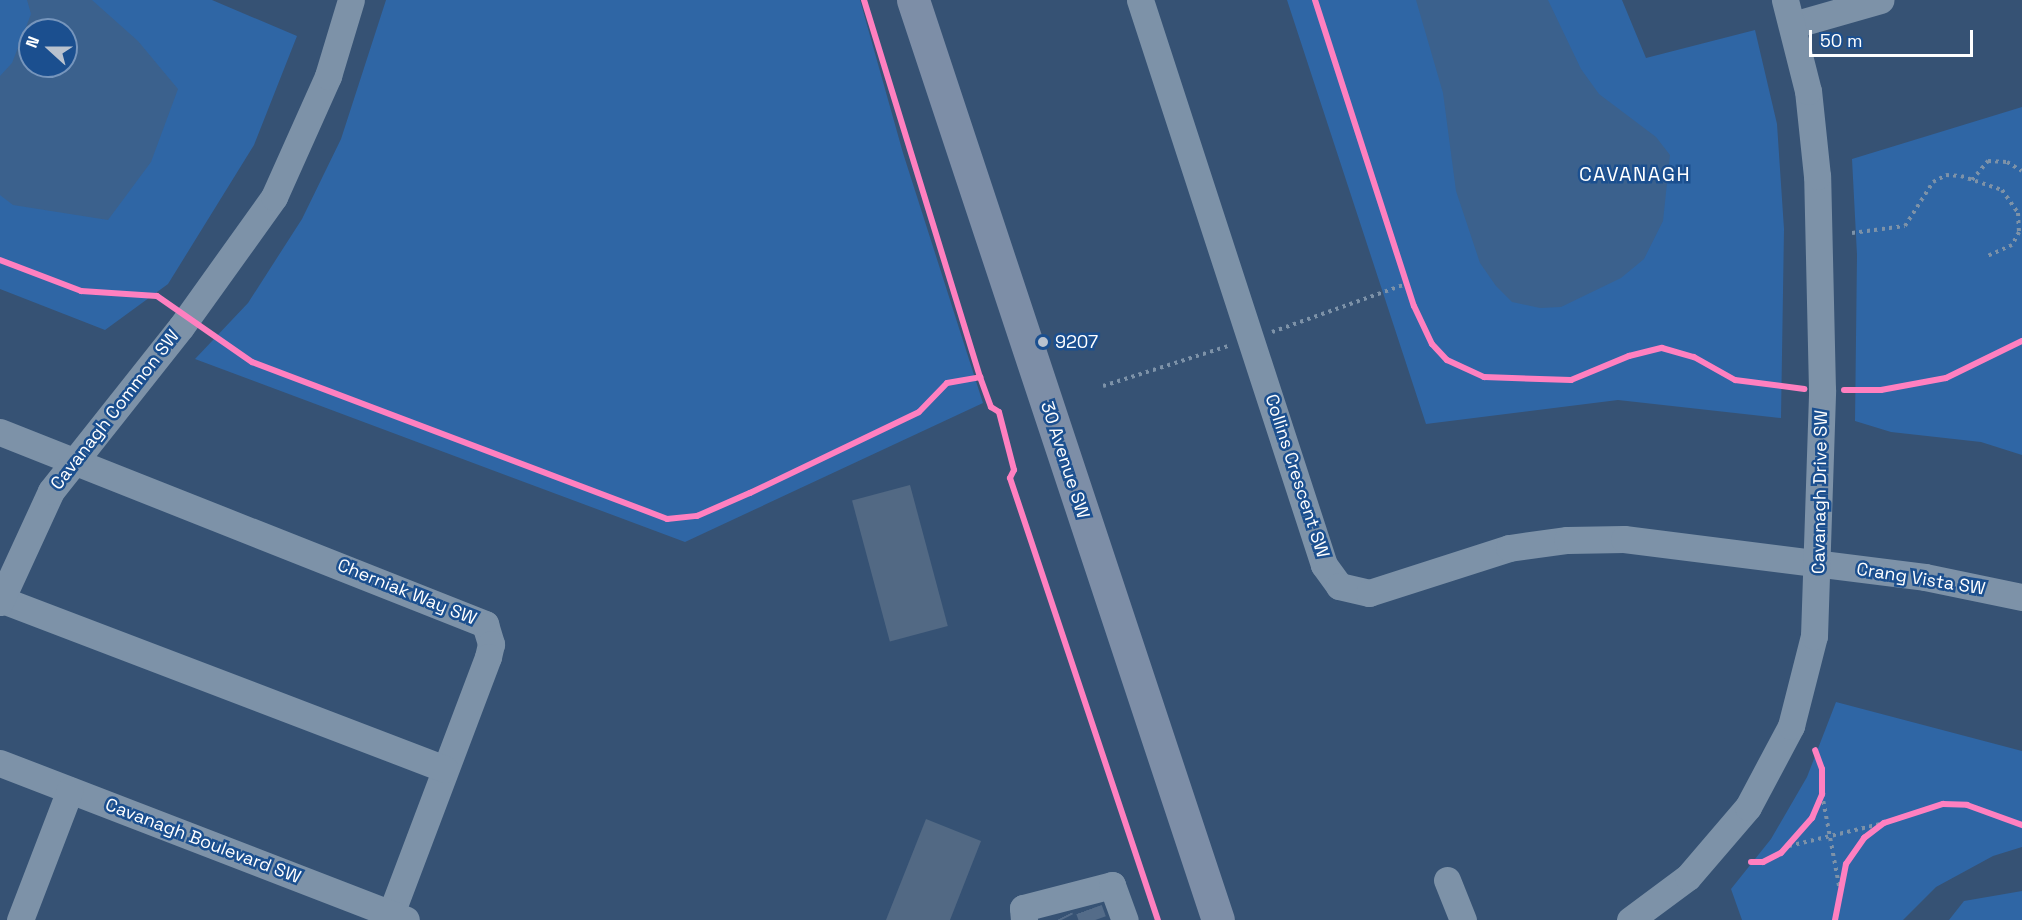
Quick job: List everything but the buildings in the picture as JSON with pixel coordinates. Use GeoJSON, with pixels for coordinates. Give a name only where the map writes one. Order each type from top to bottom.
{"type":"FeatureCollection","features":[{"type":"Feature","properties":{"kind":"main road","name":"30 Avenue SW"},"geometry":{"type":"LineString","coordinates":[[893,0],[1197,920]]}},
{"type":"Feature","properties":{"kind":"main road","name":"30 Avenue SW"},"geometry":{"type":"LineString","coordinates":[[913,0],[1218,920]]}},
{"type":"Feature","properties":{"kind":"street","name":"Cavanagh Common SW"},"geometry":{"type":"LineString","coordinates":[[0,600],[40,511],[73,460],[188,318],[273,196],[328,76],[351,0]]}},
{"type":"Feature","properties":{"kind":"street","name":"Collins Crescent SW"},"geometry":{"type":"LineString","coordinates":[[1140,0],[1324,565],[1339,586],[1369,593],[1485,554],[1567,540],[1642,541],[1819,564]]}},
{"type":"Feature","properties":{"kind":"street"},"geometry":{"type":"LineString","coordinates":[[1789,13],[1880,0]]}},
{"type":"Feature","properties":{"kind":"street","name":"Cavanagh Drive SW"},"geometry":{"type":"LineString","coordinates":[[1630,920],[1688,877],[1722,843],[1769,773],[1806,682],[1819,564],[1822,390],[1817,176],[1808,91],[1789,13]]}},
{"type":"Feature","properties":{"kind":"street"},"geometry":{"type":"LineString","coordinates":[[0,432],[73,460]]}},
{"type":"Feature","properties":{"kind":"street","name":"Cherniak Way SW"},"geometry":{"type":"LineString","coordinates":[[73,460],[485,624],[491,644],[488,657],[445,769],[398,917]]}},
{"type":"Feature","properties":{"kind":"street","name":"Crang Vista SW"},"geometry":{"type":"LineString","coordinates":[[1819,564],[1925,577],[2022,597]]}},
{"type":"Feature","properties":{"kind":"street"},"geometry":{"type":"LineString","coordinates":[[0,600],[445,769]]}},
{"type":"Feature","properties":{"kind":"street","name":"Cavanagh Boulevard SW"},"geometry":{"type":"LineString","coordinates":[[0,763],[398,917]]}},
{"type":"Feature","properties":{"kind":"street"},"geometry":{"type":"LineString","coordinates":[[20,920],[70,790]]}},
{"type":"Feature","properties":{"kind":"street"},"geometry":{"type":"LineString","coordinates":[[1447,880],[1463,920]]}},
{"type":"Feature","properties":{"kind":"street"},"geometry":{"type":"LineString","coordinates":[[1017,910],[1057,909],[1086,901],[1112,885],[1125,920]]}},
{"type":"Feature","properties":{"kind":"path"},"geometry":{"type":"LineString","coordinates":[[1972,180],[1989,161],[2007,162],[2022,171]]}},
{"type":"Feature","properties":{"kind":"path"},"geometry":{"type":"LineString","coordinates":[[1852,233],[1895,230],[1911,222],[1928,188],[1941,177],[1972,180],[2002,190],[2018,213],[2019,232],[2012,245],[1987,255]]}},
{"type":"Feature","properties":{"kind":"path"},"geometry":{"type":"LineString","coordinates":[[1402,272],[1410,295]]}},
{"type":"Feature","properties":{"kind":"path"},"geometry":{"type":"LineString","coordinates":[[1268,334],[1406,284]]}},
{"type":"Feature","properties":{"kind":"path"},"geometry":{"type":"LineString","coordinates":[[1103,386],[1237,343]]}},
{"type":"Feature","properties":{"kind":"path"},"geometry":{"type":"LineString","coordinates":[[1822,782],[1822,794],[1839,886]]}},
{"type":"Feature","properties":{"kind":"path"},"geometry":{"type":"LineString","coordinates":[[1815,812],[1822,794]]}},
{"type":"Feature","properties":{"kind":"path"},"geometry":{"type":"LineString","coordinates":[[1789,846],[1893,819]]}},
{"type":"Feature","properties":{"kind":"path"},"geometry":{"type":"LineString","coordinates":[[1864,838],[1884,823]]}},
{"type":"Feature","properties":{"kind":"path"},"geometry":{"type":"LineString","coordinates":[[1781,853],[1798,836]]}},
{"type":"Feature","properties":{"kind":"path"},"geometry":{"type":"LineString","coordinates":[[1837,895],[1846,864]]}},
{"type":"Feature","properties":{"kind":"shaded area"},"geometry":{"type":"Polygon","coordinates":[[[0,0],[212,0],[297,36],[254,145],[168,284],[105,330],[0,289],[0,0]]]}},
{"type":"Feature","properties":{"kind":"shaded area"},"geometry":{"type":"Polygon","coordinates":[[[27,0],[92,0],[138,41],[178,89],[151,162],[108,220],[13,205],[0,195],[0,76],[12,63],[18,48],[18,78],[78,78],[78,18],[29,18],[31,14],[27,0]]]}},
{"type":"Feature","properties":{"kind":"shaded area"},"geometry":{"type":"Polygon","coordinates":[[[386,0],[860,0],[903,153],[983,403],[685,542],[195,359],[248,303],[302,219],[341,139],[386,0]]]}},
{"type":"Feature","properties":{"kind":"shaded area"},"geometry":{"type":"Polygon","coordinates":[[[1287,0],[1622,0],[1646,58],[1755,30],[1777,124],[1784,229],[1781,418],[1618,400],[1426,424],[1287,0]]]}},
{"type":"Feature","properties":{"kind":"shaded area"},"geometry":{"type":"Polygon","coordinates":[[[1416,0],[1548,0],[1581,69],[1599,94],[1656,137],[1670,155],[1663,221],[1644,259],[1621,278],[1561,307],[1540,308],[1512,302],[1496,286],[1480,263],[1456,191],[1443,93],[1416,0]]]}},
{"type":"Feature","properties":{"kind":"shaded area"},"geometry":{"type":"Polygon","coordinates":[[[2022,107],[2022,455],[1981,442],[1891,432],[1855,421],[1857,255],[1852,159],[2022,107]]]}},
{"type":"Feature","properties":{"kind":"shaded area"},"geometry":{"type":"Polygon","coordinates":[[[1836,702],[2022,751],[2022,847],[1993,856],[1936,887],[1903,920],[1742,920],[1731,889],[1771,839],[1807,777],[1836,702]]]}},
{"type":"Feature","properties":{"kind":"shaded area"},"geometry":{"type":"Polygon","coordinates":[[[2022,891],[2022,920],[1949,920],[1964,901],[2022,891]]]}},
{"type":"Feature","properties":{"kind":"tunnel"},"geometry":{"type":"LineString","coordinates":[[1089,909],[1093,920]]}},
{"type":"Feature","properties":{"kind":"cycle path"},"geometry":{"type":"LineString","coordinates":[[864,0],[980,377],[991,407],[999,412],[1014,470],[1010,478],[1158,920]]}},
{"type":"Feature","properties":{"kind":"cycle path"},"geometry":{"type":"LineString","coordinates":[[1315,0],[1414,306],[1432,344],[1447,360],[1484,377],[1571,380],[1629,356],[1662,348],[1694,357],[1735,380],[1804,389]]}},
{"type":"Feature","properties":{"kind":"cycle path"},"geometry":{"type":"LineString","coordinates":[[0,260],[81,291],[157,296],[252,362],[667,519],[697,516],[750,493],[919,412],[947,383],[980,377]]}},
{"type":"Feature","properties":{"kind":"cycle path"},"geometry":{"type":"LineString","coordinates":[[1844,390],[1881,390],[1946,378],[2022,341]]}},
{"type":"Feature","properties":{"kind":"cycle path"},"geometry":{"type":"LineString","coordinates":[[1751,862],[1763,862],[1781,853],[1812,818],[1822,794],[1822,769],[1815,750]]}},
{"type":"Feature","properties":{"kind":"cycle path"},"geometry":{"type":"LineString","coordinates":[[1835,920],[1846,864],[1864,838],[1884,823],[1943,804],[1967,805],[2022,825]]}},
{"type":"Feature","properties":{"kind":"place","name":"9207"},"geometry":{"type":"Point","coordinates":[1043,342]}},
{"type":"Feature","properties":{"kind":"district","name":"CAVANAGH"},"geometry":{"type":"Point","coordinates":[1635,174]}}]}
